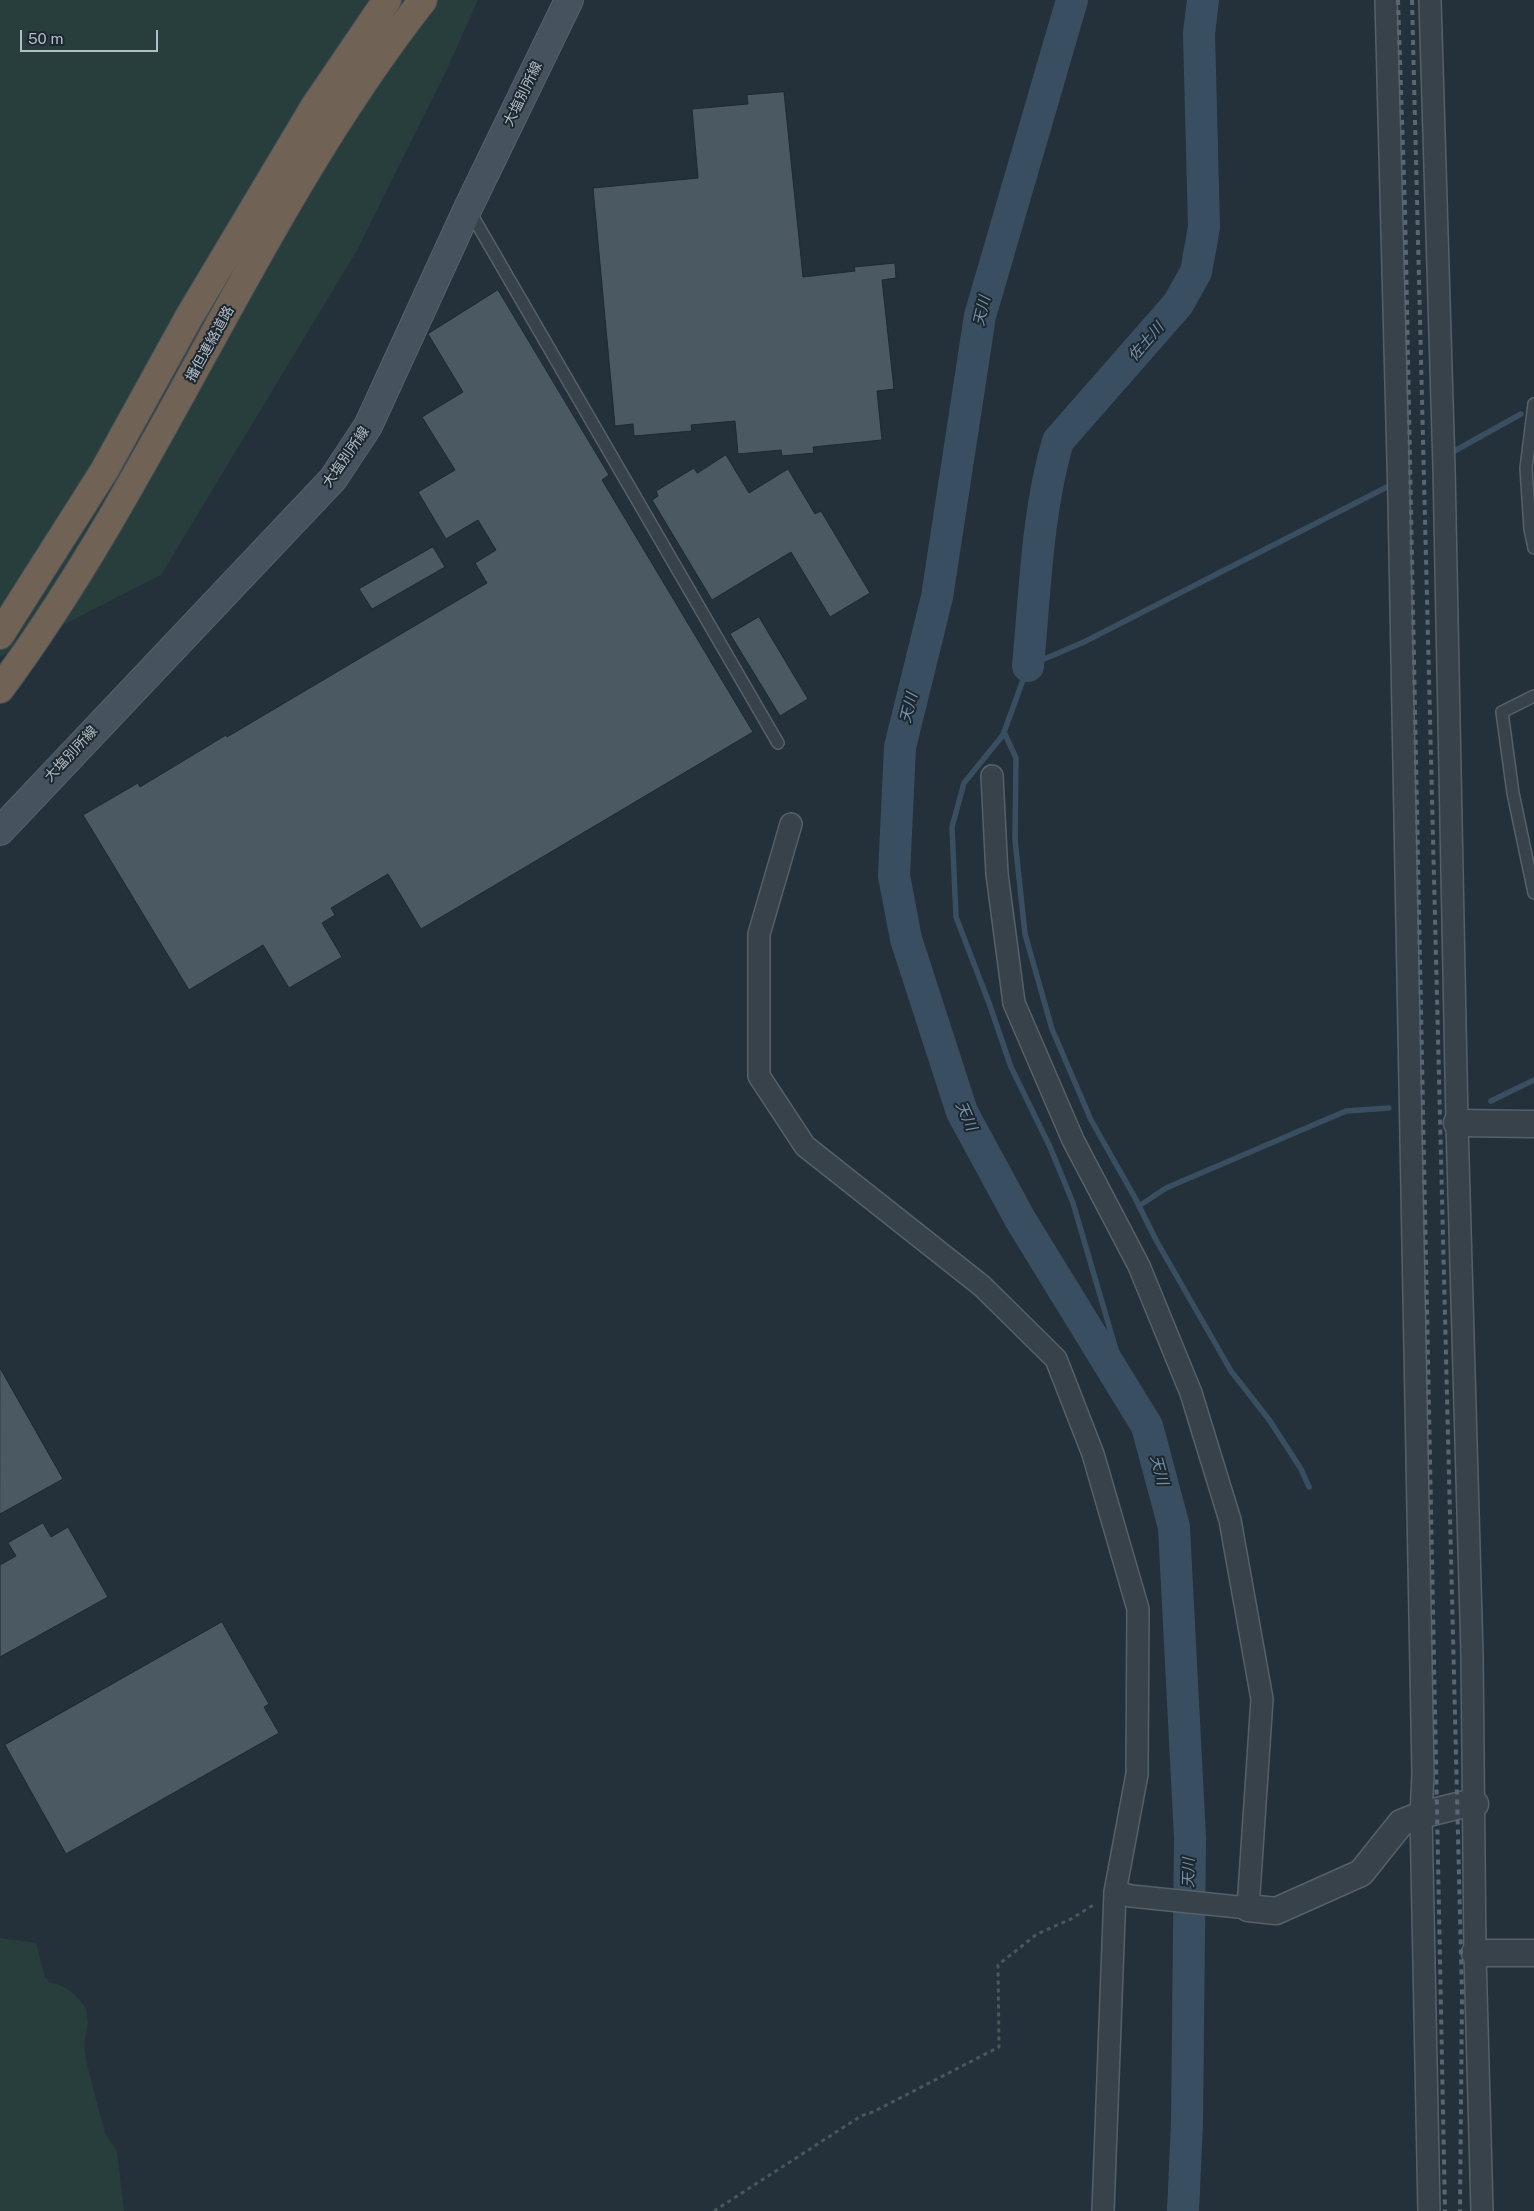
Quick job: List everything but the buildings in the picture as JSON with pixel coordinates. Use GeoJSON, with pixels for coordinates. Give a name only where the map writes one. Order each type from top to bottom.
{"type":"FeatureCollection","features":[{"type":"Feature","properties":{"kind":"highway"},"geometry":{"type":"LineString","coordinates":[[0,636],[104,470],[189,318],[310,115],[387,0]]}},
{"type":"Feature","properties":{"kind":"highway","name":"播但連絡道路"},"geometry":{"type":"LineString","coordinates":[[0,690],[32,646],[108,522],[185,390],[294,192],[391,41],[422,0]]}},
{"type":"Feature","properties":{"kind":"main road","name":"大塩別所線"},"geometry":{"type":"LineString","coordinates":[[0,830],[333,479],[368,426],[468,208],[568,0]]}},
{"type":"Feature","properties":{"kind":"street"},"geometry":{"type":"LineString","coordinates":[[1386,0],[1399,500],[1423,1764],[1421,1815],[1429,2211]]}},
{"type":"Feature","properties":{"kind":"street"},"geometry":{"type":"LineString","coordinates":[[1430,0],[1444,478],[1457,1123],[1475,1804],[1475,1953],[1482,2211]]}},
{"type":"Feature","properties":{"kind":"street"},"geometry":{"type":"LineString","coordinates":[[992,776],[997,874],[1014,1003],[1073,1140],[1138,1266],[1191,1392],[1230,1520],[1262,1699],[1239,1907]]}},
{"type":"Feature","properties":{"kind":"street"},"geometry":{"type":"LineString","coordinates":[[791,824],[760,934],[759,1076],[805,1146],[982,1286],[1056,1359],[1093,1454],[1138,1609],[1137,1774],[1123,1894],[1103,2211]]}},
{"type":"Feature","properties":{"kind":"street"},"geometry":{"type":"LineString","coordinates":[[1457,1123],[1534,1124]]}},
{"type":"Feature","properties":{"kind":"street"},"geometry":{"type":"LineString","coordinates":[[1123,1894],[1276,1910],[1361,1873],[1401,1823],[1421,1815],[1465,1804],[1475,1804]]}},
{"type":"Feature","properties":{"kind":"street"},"geometry":{"type":"LineString","coordinates":[[1475,1953],[1534,1953]]}},
{"type":"Feature","properties":{"kind":"lane"},"geometry":{"type":"LineString","coordinates":[[468,208],[778,743]]}},
{"type":"Feature","properties":{"kind":"lane"},"geometry":{"type":"LineString","coordinates":[[1534,404],[1526,468],[1530,529],[1534,548]]}},
{"type":"Feature","properties":{"kind":"lane"},"geometry":{"type":"LineString","coordinates":[[1534,696],[1502,712],[1513,793],[1534,893]]}},
{"type":"Feature","properties":{"kind":"path"},"geometry":{"type":"LineString","coordinates":[[714,2211],[861,2116],[873,2112],[999,2047],[998,1965],[1037,1934],[1123,1894]]}},
{"type":"Feature","properties":{"kind":"green space"},"geometry":{"type":"Polygon","coordinates":[[[0,0],[478,0],[448,67],[356,252],[161,575],[0,657],[0,0]]]}},
{"type":"Feature","properties":{"kind":"green space"},"geometry":{"type":"Polygon","coordinates":[[[0,1938],[36,1943],[45,1977],[49,1982],[62,1986],[73,1993],[86,2008],[88,2023],[84,2044],[87,2065],[105,2133],[117,2151],[124,2211],[0,2211],[0,1938]]]}},
{"type":"Feature","properties":{"kind":"waterway","name":"天川"},"geometry":{"type":"LineString","coordinates":[[1072,0],[980,316],[937,597],[900,747],[894,876],[906,939],[962,1112],[1020,1219],[1147,1426],[1174,1527],[1190,1838],[1187,2123],[1183,2211]]}},
{"type":"Feature","properties":{"kind":"waterway","name":"佐土川"},"geometry":{"type":"LineString","coordinates":[[1028,666],[1041,524],[1045,496],[1058,441],[1178,304],[1196,272],[1204,227],[1199,33],[1203,0]]}},
{"type":"Feature","properties":{"kind":"waterway"},"geometry":{"type":"LineString","coordinates":[[1449,454],[1521,414]]}},
{"type":"Feature","properties":{"kind":"waterway"},"geometry":{"type":"LineString","coordinates":[[1131,1401],[1073,1203],[1050,1147],[1011,1067],[956,917],[952,827],[964,783],[1003,735],[1028,666],[1084,642],[1387,487]]}},
{"type":"Feature","properties":{"kind":"waterway"},"geometry":{"type":"LineString","coordinates":[[1004,732],[1016,758],[1015,840],[1025,934],[1052,1029],[1091,1120],[1134,1196],[1156,1240],[1231,1371],[1270,1421],[1301,1469],[1309,1487]]}},
{"type":"Feature","properties":{"kind":"waterway"},"geometry":{"type":"LineString","coordinates":[[1491,1101],[1534,1080]]}},
{"type":"Feature","properties":{"kind":"waterway"},"geometry":{"type":"LineString","coordinates":[[1139,1206],[1166,1188],[1346,1111],[1389,1108]]}},
{"type":"Feature","properties":{"kind":"railway"},"geometry":{"type":"LineString","coordinates":[[1398,0],[1405,208],[1445,2211]]}},
{"type":"Feature","properties":{"kind":"railway"},"geometry":{"type":"LineString","coordinates":[[1412,0],[1462,1995],[1460,2211]]}}]}
